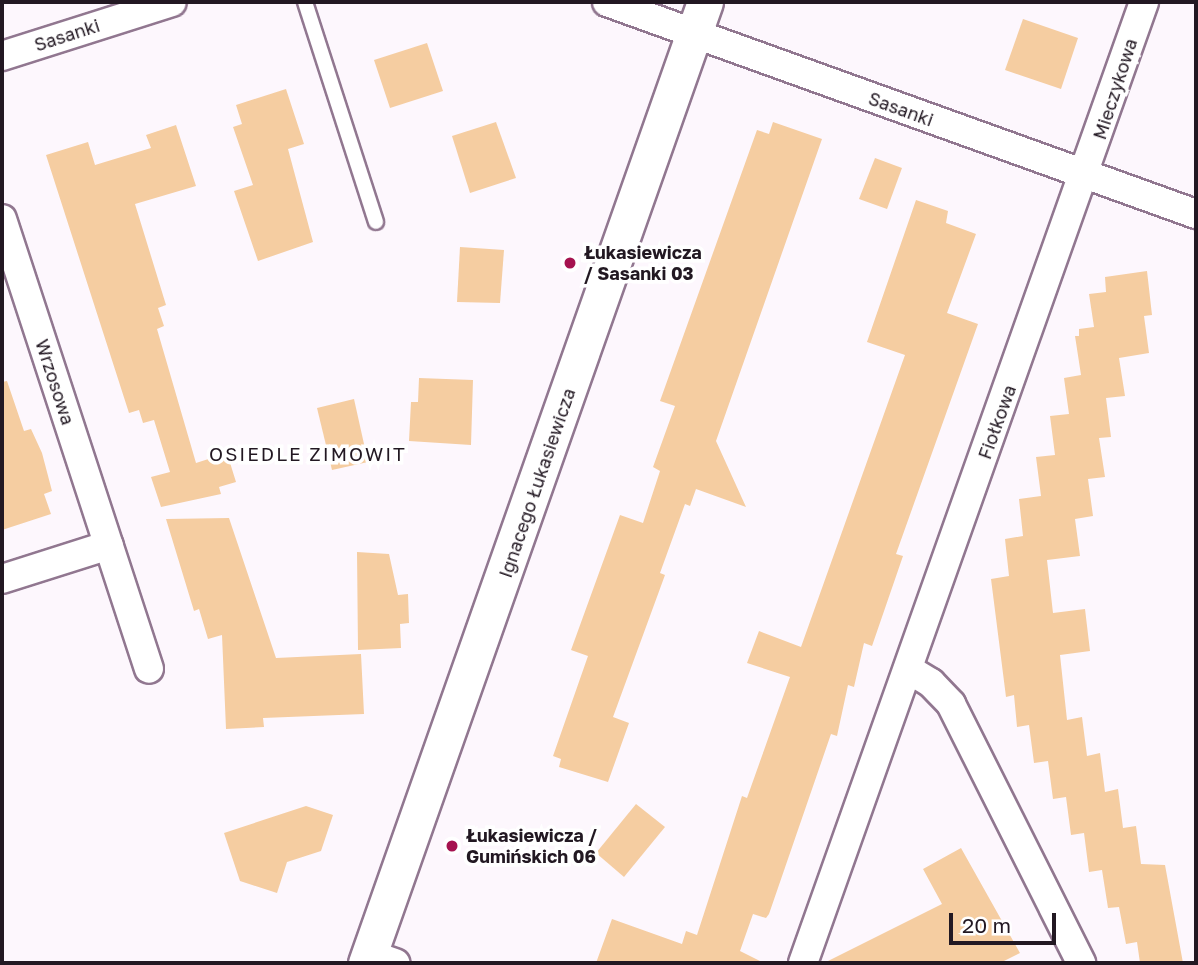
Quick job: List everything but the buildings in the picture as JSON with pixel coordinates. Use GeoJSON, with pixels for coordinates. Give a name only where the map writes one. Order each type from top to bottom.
{"type":"FeatureCollection","features":[{"type":"Feature","properties":{"kind":"street","name":"Sasanki"},"geometry":{"type":"LineString","coordinates":[[607,2],[1196,214]]}},
{"type":"Feature","properties":{"kind":"street","name":"Ignacego Łukasiewicza"},"geometry":{"type":"LineString","coordinates":[[377,960],[705,2]]}},
{"type":"Feature","properties":{"kind":"street","name":"Mieczykowa"},"geometry":{"type":"LineString","coordinates":[[1086,175],[1144,2]]}},
{"type":"Feature","properties":{"kind":"street","name":"Sasanki"},"geometry":{"type":"LineString","coordinates":[[2,56],[165,3]]}},
{"type":"Feature","properties":{"kind":"street","name":"Fiołkowa"},"geometry":{"type":"LineString","coordinates":[[803,963],[1086,175]]}},
{"type":"Feature","properties":{"kind":"street","name":"Wrzosowa"},"geometry":{"type":"LineString","coordinates":[[2,219],[149,669]]}},
{"type":"Feature","properties":{"kind":"street"},"geometry":{"type":"LineString","coordinates":[[2,579],[109,545]]}},
{"type":"Feature","properties":{"kind":"street"},"geometry":{"type":"LineString","coordinates":[[908,670],[932,683],[951,704],[1082,963]]}},
{"type":"Feature","properties":{"kind":"lane"},"geometry":{"type":"LineString","coordinates":[[305,2],[376,222]]}},
{"type":"Feature","properties":{"kind":"place","name":"Łukasiewicza / Sasanki 03"},"geometry":{"type":"Point","coordinates":[570,263]}},
{"type":"Feature","properties":{"kind":"place","name":"Łukasiewicza / Gumińskich 06"},"geometry":{"type":"Point","coordinates":[452,846]}},
{"type":"Feature","properties":{"kind":"district","name":"OSIEDLE ZIMOWIT"},"geometry":{"type":"Point","coordinates":[308,454]}}]}
